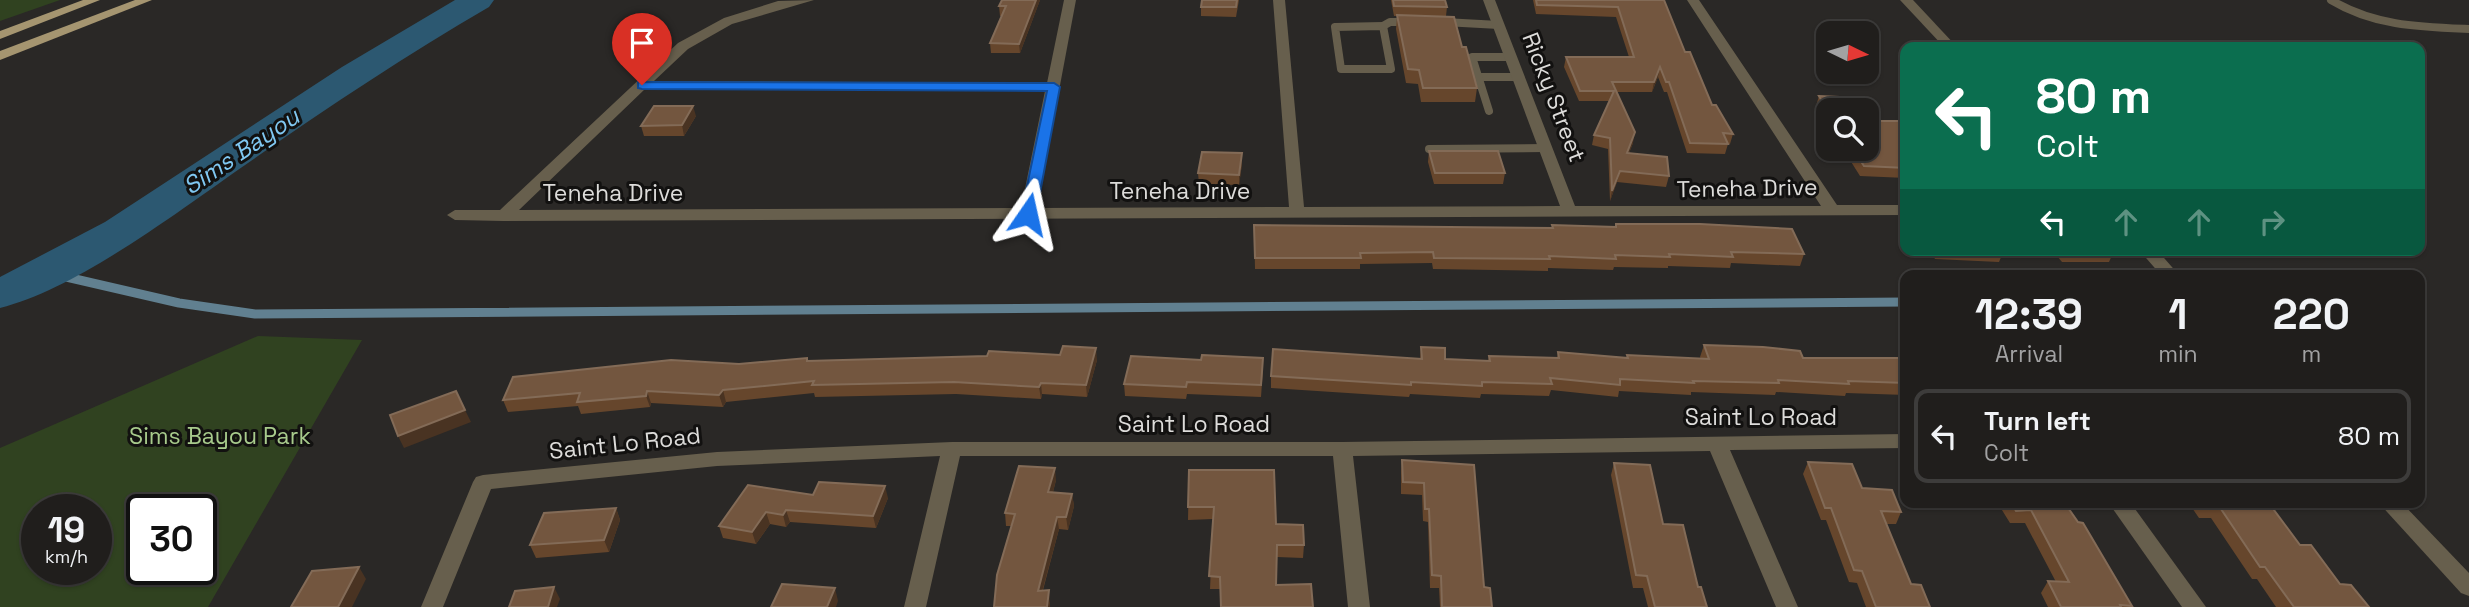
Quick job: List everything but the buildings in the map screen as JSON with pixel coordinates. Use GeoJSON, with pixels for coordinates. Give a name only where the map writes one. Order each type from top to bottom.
{"type":"FeatureCollection","features":[{"type":"Feature","properties":{"kind":"main road"},"geometry":{"type":"LineString","coordinates":[[0,35],[94,0]]}},
{"type":"Feature","properties":{"kind":"main road"},"geometry":{"type":"LineString","coordinates":[[0,56],[146,0]]}},
{"type":"Feature","properties":{"kind":"street"},"geometry":{"type":"LineString","coordinates":[[503,216],[682,46],[728,21],[778,5],[808,0]]}},
{"type":"Feature","properties":{"kind":"street"},"geometry":{"type":"LineString","coordinates":[[1028,214],[1070,0]]}},
{"type":"Feature","properties":{"kind":"street"},"geometry":{"type":"LineString","coordinates":[[1279,0],[1297,214]]}},
{"type":"Feature","properties":{"kind":"street","name":"Ricky Street"},"geometry":{"type":"LineString","coordinates":[[1489,0],[1570,213]]}},
{"type":"Feature","properties":{"kind":"street"},"geometry":{"type":"LineString","coordinates":[[1693,0],[1832,210]]}},
{"type":"Feature","properties":{"kind":"street"},"geometry":{"type":"LineString","coordinates":[[1906,0],[1946,42]]}},
{"type":"Feature","properties":{"kind":"street"},"geometry":{"type":"LineString","coordinates":[[642,85],[1054,87]]}},
{"type":"Feature","properties":{"kind":"street","name":"Teneha Drive"},"geometry":{"type":"LineString","coordinates":[[455,215],[1900,210]]}},
{"type":"Feature","properties":{"kind":"street"},"geometry":{"type":"LineString","coordinates":[[2153,256],[2166,270]]}},
{"type":"Feature","properties":{"kind":"street","name":"Saint Lo Road"},"geometry":{"type":"LineString","coordinates":[[432,607],[483,482],[717,458],[952,449],[1342,449],[1900,441]]}},
{"type":"Feature","properties":{"kind":"street"},"geometry":{"type":"LineString","coordinates":[[1716,442],[1787,607]]}},
{"type":"Feature","properties":{"kind":"street"},"geometry":{"type":"LineString","coordinates":[[915,607],[952,449]]}},
{"type":"Feature","properties":{"kind":"street"},"geometry":{"type":"LineString","coordinates":[[1342,449],[1359,607]]}},
{"type":"Feature","properties":{"kind":"street"},"geometry":{"type":"LineString","coordinates":[[2122,508],[2195,607]]}},
{"type":"Feature","properties":{"kind":"street"},"geometry":{"type":"LineString","coordinates":[[2394,508],[2469,587]]}},
{"type":"Feature","properties":{"kind":"lane"},"geometry":{"type":"LineString","coordinates":[[2331,0],[2361,17],[2389,24],[2469,29]]}},
{"type":"Feature","properties":{"kind":"lane"},"geometry":{"type":"LineString","coordinates":[[1383,26],[1391,69],[1340,69],[1335,27],[1416,22]]}},
{"type":"Feature","properties":{"kind":"lane"},"geometry":{"type":"LineString","coordinates":[[1429,22],[1499,25]]}},
{"type":"Feature","properties":{"kind":"lane"},"geometry":{"type":"LineString","coordinates":[[1489,111],[1472,57],[1510,57]]}},
{"type":"Feature","properties":{"kind":"lane"},"geometry":{"type":"LineString","coordinates":[[1479,77],[1518,77]]}},
{"type":"Feature","properties":{"kind":"lane"},"geometry":{"type":"LineString","coordinates":[[1429,149],[1545,148]]}},
{"type":"Feature","properties":{"kind":"green space"},"geometry":{"type":"Polygon","coordinates":[[[0,0],[60,0],[0,21],[0,0]]]}},
{"type":"Feature","properties":{"kind":"green space","name":"Sims Bayou Park"},"geometry":{"type":"Polygon","coordinates":[[[258,336],[362,340],[208,607],[0,607],[0,448],[258,336]]]}},
{"type":"Feature","properties":{"kind":"waterway","name":"Sims Bayou"},"geometry":{"type":"LineString","coordinates":[[0,294],[91,248],[178,194],[354,75],[478,0]]}},
{"type":"Feature","properties":{"kind":"waterway"},"geometry":{"type":"LineString","coordinates":[[49,273],[179,303],[255,314],[1900,302]]}},
{"type":"Feature","properties":{"kind":"route"},"geometry":{"type":"LineString","coordinates":[[642,85],[1054,87],[1028,214]]}}]}
